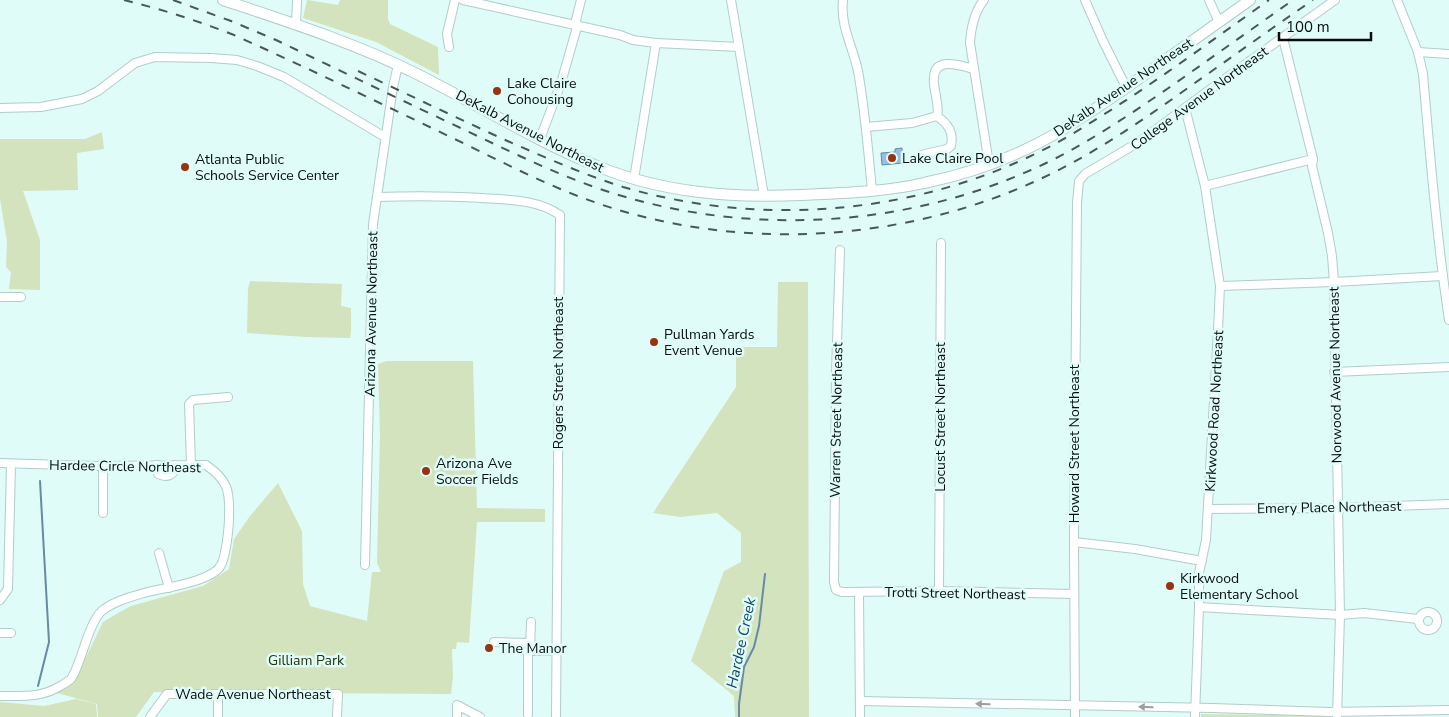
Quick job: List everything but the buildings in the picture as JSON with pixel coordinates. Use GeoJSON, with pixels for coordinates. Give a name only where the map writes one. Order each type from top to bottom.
{"type":"FeatureCollection","features":[{"type":"Feature","properties":{"kind":"main road","name":"DeKalb Avenue Northeast"},"geometry":{"type":"LineString","coordinates":[[228,1],[355,46],[398,65],[540,139],[597,166],[634,179],[662,186],[697,192],[764,196],[872,190],[921,184],[989,164],[1064,129],[1250,0]]}},
{"type":"Feature","properties":{"kind":"street"},"geometry":{"type":"LineString","coordinates":[[296,25],[297,0]]}},
{"type":"Feature","properties":{"kind":"street"},"geometry":{"type":"LineString","coordinates":[[450,47],[447,34],[455,0]]}},
{"type":"Feature","properties":{"kind":"street"},"geometry":{"type":"LineString","coordinates":[[463,0],[620,35],[632,40],[739,47]]}},
{"type":"Feature","properties":{"kind":"street"},"geometry":{"type":"LineString","coordinates":[[540,139],[561,83],[577,26],[576,20],[581,0]]}},
{"type":"Feature","properties":{"kind":"street"},"geometry":{"type":"LineString","coordinates":[[732,0],[764,196]]}},
{"type":"Feature","properties":{"kind":"street"},"geometry":{"type":"LineString","coordinates":[[843,0],[843,22],[857,69],[866,127],[872,190]]}},
{"type":"Feature","properties":{"kind":"street"},"geometry":{"type":"LineString","coordinates":[[984,0],[971,26],[970,43],[989,164]]}},
{"type":"Feature","properties":{"kind":"street"},"geometry":{"type":"LineString","coordinates":[[1085,0],[1126,87]]}},
{"type":"Feature","properties":{"kind":"street"},"geometry":{"type":"LineString","coordinates":[[1209,0],[1219,22]]}},
{"type":"Feature","properties":{"kind":"street","name":"College Avenue Northeast"},"geometry":{"type":"LineString","coordinates":[[1085,174],[1139,142],[1336,0]]}},
{"type":"Feature","properties":{"kind":"street"},"geometry":{"type":"LineString","coordinates":[[1398,0],[1418,52],[1423,74],[1442,276],[1449,320]]}},
{"type":"Feature","properties":{"kind":"street","name":"Norwood Avenue Northeast"},"geometry":{"type":"LineString","coordinates":[[1283,38],[1313,159],[1312,166],[1332,256],[1340,615],[1337,714]]}},
{"type":"Feature","properties":{"kind":"street"},"geometry":{"type":"LineString","coordinates":[[634,179],[656,42]]}},
{"type":"Feature","properties":{"kind":"street"},"geometry":{"type":"LineString","coordinates":[[1418,52],[1449,54]]}},
{"type":"Feature","properties":{"kind":"street"},"geometry":{"type":"LineString","coordinates":[[0,108],[41,107],[82,99],[98,91],[134,63],[155,57],[212,58],[237,60],[284,77],[385,137]]}},
{"type":"Feature","properties":{"kind":"street"},"geometry":{"type":"LineString","coordinates":[[937,116],[938,111],[933,80],[936,69],[946,64],[974,69]]}},
{"type":"Feature","properties":{"kind":"street","name":"Arizona Avenue Northeast"},"geometry":{"type":"LineString","coordinates":[[364,565],[373,224],[385,137],[398,65]]}},
{"type":"Feature","properties":{"kind":"street","name":"Kirkwood Road Northeast"},"geometry":{"type":"LineString","coordinates":[[1185,108],[1205,186],[1220,286],[1206,540],[1199,573],[1195,717]]}},
{"type":"Feature","properties":{"kind":"street"},"geometry":{"type":"LineString","coordinates":[[866,127],[912,124],[937,116]]}},
{"type":"Feature","properties":{"kind":"street"},"geometry":{"type":"LineString","coordinates":[[921,155],[947,149],[951,146],[950,129],[937,116]]}},
{"type":"Feature","properties":{"kind":"street"},"geometry":{"type":"LineString","coordinates":[[1205,186],[1313,159]]}},
{"type":"Feature","properties":{"kind":"street","name":"Howard Street Northeast"},"geometry":{"type":"LineString","coordinates":[[1075,717],[1074,542],[1077,203],[1079,181],[1085,174]]}},
{"type":"Feature","properties":{"kind":"street","name":"Rogers Street Northeast"},"geometry":{"type":"LineString","coordinates":[[377,197],[435,196],[519,200],[546,207],[560,216],[556,717]]}},
{"type":"Feature","properties":{"kind":"street","name":"Locust Street Northeast"},"geometry":{"type":"LineString","coordinates":[[939,591],[941,243]]}},
{"type":"Feature","properties":{"kind":"street","name":"Warren Street Northeast"},"geometry":{"type":"LineString","coordinates":[[836,590],[834,582],[836,383],[840,250]]}},
{"type":"Feature","properties":{"kind":"street"},"geometry":{"type":"LineString","coordinates":[[1220,286],[1442,276]]}},
{"type":"Feature","properties":{"kind":"street"},"geometry":{"type":"LineString","coordinates":[[0,297],[21,297]]}},
{"type":"Feature","properties":{"kind":"street"},"geometry":{"type":"LineString","coordinates":[[1334,372],[1449,367]]}},
{"type":"Feature","properties":{"kind":"street"},"geometry":{"type":"LineString","coordinates":[[191,465],[189,404],[193,400],[228,397]]}},
{"type":"Feature","properties":{"kind":"street","name":"Hardee Circle Northeast"},"geometry":{"type":"LineString","coordinates":[[0,464],[206,465],[218,473],[226,484],[229,494],[228,536],[221,566],[213,574],[117,602],[100,612],[90,630],[71,679],[51,692],[27,696],[0,696]]}},
{"type":"Feature","properties":{"kind":"street"},"geometry":{"type":"LineString","coordinates":[[0,600],[8,589],[11,464]]}},
{"type":"Feature","properties":{"kind":"street"},"geometry":{"type":"LineString","coordinates":[[103,466],[103,513]]}},
{"type":"Feature","properties":{"kind":"street","name":"Emery Place Northeast"},"geometry":{"type":"LineString","coordinates":[[1208,510],[1449,504]]}},
{"type":"Feature","properties":{"kind":"street"},"geometry":{"type":"LineString","coordinates":[[1074,542],[1135,548],[1202,561]]}},
{"type":"Feature","properties":{"kind":"street"},"geometry":{"type":"LineString","coordinates":[[160,554],[169,588]]}},
{"type":"Feature","properties":{"kind":"street","name":"Trotti Street Northeast"},"geometry":{"type":"LineString","coordinates":[[836,590],[842,592],[939,591],[1074,594]]}},
{"type":"Feature","properties":{"kind":"street"},"geometry":{"type":"LineString","coordinates":[[859,592],[860,717]]}},
{"type":"Feature","properties":{"kind":"street"},"geometry":{"type":"LineString","coordinates":[[1199,607],[1340,615],[1364,613],[1418,619]]}},
{"type":"Feature","properties":{"kind":"street"},"geometry":{"type":"LineString","coordinates":[[528,714],[528,651],[530,647],[531,622]]}},
{"type":"Feature","properties":{"kind":"street"},"geometry":{"type":"LineString","coordinates":[[0,634],[11,634]]}},
{"type":"Feature","properties":{"kind":"street"},"geometry":{"type":"LineString","coordinates":[[494,642],[556,651]]}},
{"type":"Feature","properties":{"kind":"street","name":"Wade Avenue Northeast"},"geometry":{"type":"LineString","coordinates":[[150,717],[167,694],[338,694],[337,717]]}},
{"type":"Feature","properties":{"kind":"street"},"geometry":{"type":"LineString","coordinates":[[218,694],[218,717]]}},
{"type":"Feature","properties":{"kind":"street"},"geometry":{"type":"LineString","coordinates":[[861,701],[1195,708],[1337,714],[1449,710]]}},
{"type":"Feature","properties":{"kind":"street"},"geometry":{"type":"LineString","coordinates":[[456,717],[457,705],[480,717]]}},
{"type":"Feature","properties":{"kind":"green space"},"geometry":{"type":"Polygon","coordinates":[[[307,0],[338,5],[340,0],[388,0],[388,19],[390,24],[438,47],[439,75],[376,42],[303,18],[307,0]]]}},
{"type":"Feature","properties":{"kind":"green space"},"geometry":{"type":"Polygon","coordinates":[[[102,132],[104,149],[77,153],[78,190],[23,191],[40,240],[40,290],[9,289],[11,272],[6,267],[7,241],[0,199],[0,139],[85,139],[102,132]]]}},
{"type":"Feature","properties":{"kind":"green space"},"geometry":{"type":"Polygon","coordinates":[[[250,281],[342,284],[341,306],[351,308],[350,338],[247,333],[248,289],[250,281]]]}},
{"type":"Feature","properties":{"kind":"green space"},"geometry":{"type":"Polygon","coordinates":[[[778,282],[808,282],[809,717],[735,717],[734,696],[691,661],[724,571],[741,562],[741,533],[717,513],[680,517],[653,513],[736,387],[736,347],[777,347],[778,282]]]}},
{"type":"Feature","properties":{"kind":"green space","name":"Gilliam Park"},"geometry":{"type":"Polygon","coordinates":[[[386,361],[473,361],[477,508],[545,509],[545,522],[477,522],[469,643],[457,642],[456,649],[452,649],[453,677],[451,694],[154,692],[136,717],[98,717],[97,704],[57,693],[73,684],[103,622],[131,606],[203,586],[229,569],[234,539],[250,516],[278,483],[302,531],[303,584],[310,606],[367,621],[372,572],[381,572],[377,563],[380,435],[378,364],[386,361]]]}},
{"type":"Feature","properties":{"kind":"green space"},"geometry":{"type":"Polygon","coordinates":[[[76,699],[96,704],[97,717],[0,717],[0,702],[44,706],[76,699]]]}},
{"type":"Feature","properties":{"kind":"green space"},"geometry":{"type":"Polygon","coordinates":[[[1201,714],[1328,716],[1328,717],[1201,717],[1201,714]]]}},
{"type":"Feature","properties":{"kind":"water","name":"Lake Claire Pool"},"geometry":{"type":"Polygon","coordinates":[[[902,148],[903,163],[882,165],[881,153],[895,152],[895,149],[902,148]]]}},
{"type":"Feature","properties":{"kind":"waterway"},"geometry":{"type":"LineString","coordinates":[[38,686],[49,642],[40,481]]}},
{"type":"Feature","properties":{"kind":"waterway","name":"Hardee Creek"},"geometry":{"type":"LineString","coordinates":[[739,717],[744,667],[754,647],[759,626],[765,574]]}},
{"type":"Feature","properties":{"kind":"railway"},"geometry":{"type":"LineString","coordinates":[[124,0],[152,7],[234,35],[524,173],[583,198],[643,217],[705,229],[768,234],[831,233],[894,225],[956,211],[1015,190],[1072,163],[1118,136],[1313,0]]}},
{"type":"Feature","properties":{"kind":"railway"},"geometry":{"type":"LineString","coordinates":[[173,0],[276,40],[553,171],[588,185],[658,205],[712,215],[766,220],[820,220],[875,214],[928,204],[980,190],[1031,170],[1068,152],[1120,121],[1293,0]]}},
{"type":"Feature","properties":{"kind":"railway"},"geometry":{"type":"LineString","coordinates":[[358,71],[503,139],[577,171],[623,187],[675,200],[728,207],[782,210],[835,208],[889,201],[941,189],[992,173],[1041,151],[1078,131],[1134,95],[1269,0]]}},
{"type":"Feature","properties":{"kind":"place","name":"Lake Claire Cohousing"},"geometry":{"type":"Point","coordinates":[497,91]}},
{"type":"Feature","properties":{"kind":"place","name":"Lake Claire Pool"},"geometry":{"type":"Point","coordinates":[892,158]}},
{"type":"Feature","properties":{"kind":"place","name":"Atlanta Public Schools Service Center"},"geometry":{"type":"Point","coordinates":[185,167]}},
{"type":"Feature","properties":{"kind":"place","name":"Pullman Yards Event Venue"},"geometry":{"type":"Point","coordinates":[654,342]}},
{"type":"Feature","properties":{"kind":"place","name":"Arizona Ave Soccer Fields"},"geometry":{"type":"Point","coordinates":[426,471]}},
{"type":"Feature","properties":{"kind":"place","name":"Kirkwood Elementary School"},"geometry":{"type":"Point","coordinates":[1170,586]}},
{"type":"Feature","properties":{"kind":"place","name":"The Manor"},"geometry":{"type":"Point","coordinates":[489,648]}}]}
